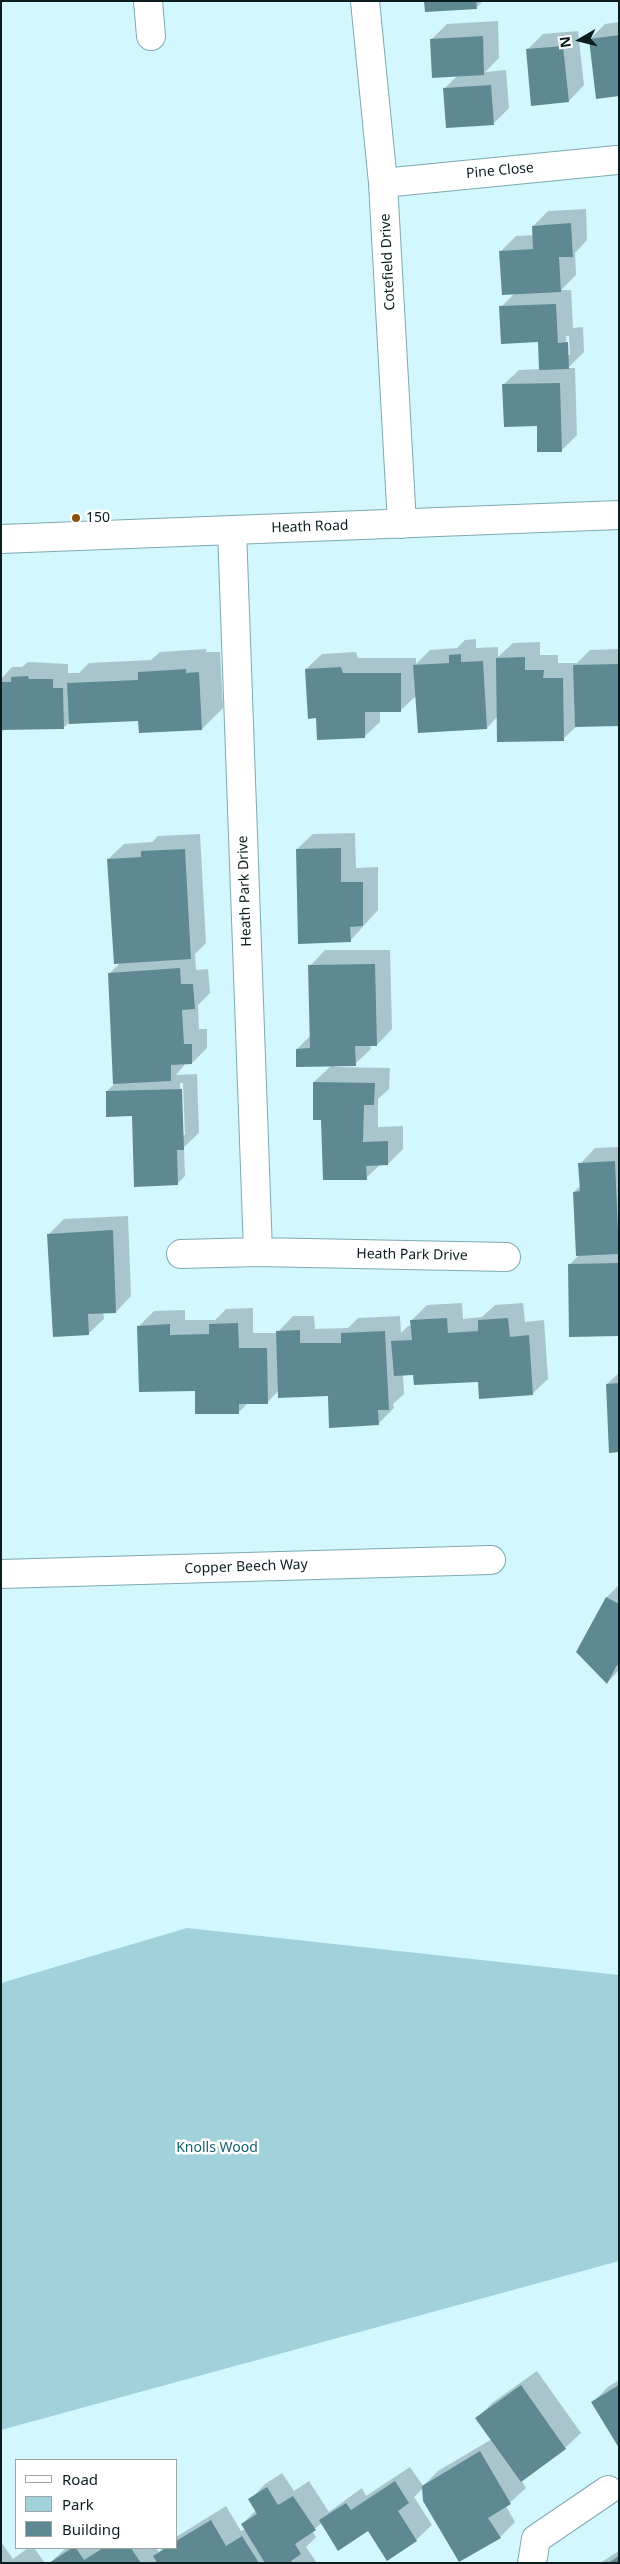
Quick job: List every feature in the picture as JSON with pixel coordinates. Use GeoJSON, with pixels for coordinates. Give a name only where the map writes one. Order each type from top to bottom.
{"type":"FeatureCollection","features":[{"type":"Feature","properties":{"kind":"street"},"geometry":{"type":"LineString","coordinates":[[148,1],[151,36]]}},
{"type":"Feature","properties":{"kind":"street","name":"Cotefield Drive"},"geometry":{"type":"LineString","coordinates":[[365,1],[384,183],[402,524]]}},
{"type":"Feature","properties":{"kind":"street","name":"Pine Close"},"geometry":{"type":"LineString","coordinates":[[384,183],[617,160]]}},
{"type":"Feature","properties":{"kind":"street","name":"Heath Road"},"geometry":{"type":"LineString","coordinates":[[1,538],[619,515]]}},
{"type":"Feature","properties":{"kind":"street","name":"Heath Park Drive"},"geometry":{"type":"LineString","coordinates":[[232,530],[258,1252]]}},
{"type":"Feature","properties":{"kind":"street","name":"Heath Park Drive"},"geometry":{"type":"LineString","coordinates":[[181,1254],[258,1252],[506,1257]]}},
{"type":"Feature","properties":{"kind":"street","name":"Copper Beech Way"},"geometry":{"type":"LineString","coordinates":[[1,1574],[490,1560]]}},
{"type":"Feature","properties":{"kind":"street"},"geometry":{"type":"LineString","coordinates":[[532,2563],[536,2539],[608,2490]]}},
{"type":"Feature","properties":{"kind":"green space","name":"Knolls Wood"},"geometry":{"type":"Polygon","coordinates":[[[187,1928],[619,1975],[619,2261],[1,2430],[1,1983],[187,1928]]]}},
{"type":"Feature","properties":{"kind":"building"},"geometry":{"type":"Polygon","coordinates":[[[424,1],[476,1],[477,9],[425,12],[424,1]]]}},
{"type":"Feature","properties":{"kind":"building"},"geometry":{"type":"Polygon","coordinates":[[[619,35],[619,96],[596,99],[589,39],[619,35]]]}},
{"type":"Feature","properties":{"kind":"building"},"geometry":{"type":"Polygon","coordinates":[[[483,36],[484,75],[432,78],[430,39],[483,36]]]}},
{"type":"Feature","properties":{"kind":"building"},"geometry":{"type":"Polygon","coordinates":[[[563,46],[569,102],[531,106],[526,49],[563,46]]]}},
{"type":"Feature","properties":{"kind":"building"},"geometry":{"type":"Polygon","coordinates":[[[491,85],[494,125],[446,128],[443,88],[491,85]]]}},
{"type":"Feature","properties":{"kind":"building"},"geometry":{"type":"Polygon","coordinates":[[[571,223],[573,257],[559,257],[561,292],[502,295],[499,251],[533,249],[532,226],[571,223]]]}},
{"type":"Feature","properties":{"kind":"building"},"geometry":{"type":"Polygon","coordinates":[[[556,304],[558,343],[568,342],[569,369],[539,370],[538,342],[501,344],[499,306],[556,304]]]}},
{"type":"Feature","properties":{"kind":"building"},"geometry":{"type":"Polygon","coordinates":[[[560,383],[562,452],[537,452],[537,426],[504,427],[502,384],[560,383]]]}},
{"type":"Feature","properties":{"kind":"building"},"geometry":{"type":"Polygon","coordinates":[[[461,654],[461,662],[483,661],[487,729],[418,733],[413,665],[449,663],[449,655],[461,654]]]}},
{"type":"Feature","properties":{"kind":"building"},"geometry":{"type":"Polygon","coordinates":[[[525,657],[525,670],[544,670],[543,678],[563,678],[564,741],[497,742],[496,658],[525,657]]]}},
{"type":"Feature","properties":{"kind":"building"},"geometry":{"type":"Polygon","coordinates":[[[619,664],[619,726],[575,727],[573,665],[619,664]]]}},
{"type":"Feature","properties":{"kind":"building"},"geometry":{"type":"Polygon","coordinates":[[[341,667],[343,673],[401,673],[401,712],[365,712],[365,738],[317,740],[316,718],[308,719],[305,669],[341,667]]]}},
{"type":"Feature","properties":{"kind":"building"},"geometry":{"type":"Polygon","coordinates":[[[186,669],[186,673],[199,672],[202,730],[139,733],[138,721],[69,724],[67,683],[138,680],[138,672],[186,669]]]}},
{"type":"Feature","properties":{"kind":"building"},"geometry":{"type":"Polygon","coordinates":[[[28,676],[29,679],[53,679],[53,688],[63,688],[64,729],[1,730],[1,682],[11,682],[11,677],[28,676]]]}},
{"type":"Feature","properties":{"kind":"building"},"geometry":{"type":"Polygon","coordinates":[[[341,848],[341,882],[363,882],[363,926],[350,927],[351,942],[298,944],[296,849],[341,848]]]}},
{"type":"Feature","properties":{"kind":"building"},"geometry":{"type":"Polygon","coordinates":[[[185,849],[191,959],[114,964],[107,859],[141,857],[141,851],[185,849]]]}},
{"type":"Feature","properties":{"kind":"building"},"geometry":{"type":"Polygon","coordinates":[[[375,964],[377,1046],[355,1046],[356,1066],[296,1067],[296,1049],[310,1048],[308,965],[375,964]]]}},
{"type":"Feature","properties":{"kind":"building"},"geometry":{"type":"Polygon","coordinates":[[[180,968],[181,984],[193,984],[195,1009],[182,1010],[184,1044],[192,1044],[192,1064],[171,1065],[171,1081],[113,1084],[108,973],[180,968]]]}},
{"type":"Feature","properties":{"kind":"building"},"geometry":{"type":"Polygon","coordinates":[[[313,1082],[375,1083],[374,1105],[364,1105],[363,1142],[388,1141],[388,1165],[366,1166],[367,1180],[323,1180],[321,1120],[313,1120],[313,1082]]]}},
{"type":"Feature","properties":{"kind":"building"},"geometry":{"type":"Polygon","coordinates":[[[182,1089],[184,1150],[177,1150],[178,1185],[134,1187],[132,1116],[106,1117],[106,1091],[182,1089]]]}},
{"type":"Feature","properties":{"kind":"building"},"geometry":{"type":"Polygon","coordinates":[[[615,1161],[619,1254],[576,1256],[573,1192],[580,1191],[578,1163],[615,1161]]]}},
{"type":"Feature","properties":{"kind":"building"},"geometry":{"type":"Polygon","coordinates":[[[113,1230],[116,1313],[88,1314],[89,1335],[53,1337],[47,1234],[113,1230]]]}},
{"type":"Feature","properties":{"kind":"building"},"geometry":{"type":"Polygon","coordinates":[[[619,1263],[619,1336],[569,1337],[568,1264],[619,1263]]]}},
{"type":"Feature","properties":{"kind":"building"},"geometry":{"type":"Polygon","coordinates":[[[447,1318],[448,1333],[478,1331],[478,1320],[508,1318],[510,1337],[529,1335],[533,1395],[479,1399],[478,1382],[414,1385],[413,1375],[394,1376],[391,1341],[412,1340],[410,1320],[447,1318]]]}},
{"type":"Feature","properties":{"kind":"building"},"geometry":{"type":"Polygon","coordinates":[[[238,1323],[239,1348],[267,1348],[268,1404],[239,1404],[239,1414],[195,1414],[195,1391],[139,1392],[137,1326],[170,1324],[170,1335],[209,1334],[209,1324],[238,1323]]]}},
{"type":"Feature","properties":{"kind":"building"},"geometry":{"type":"Polygon","coordinates":[[[300,1330],[300,1343],[341,1343],[341,1333],[385,1331],[389,1410],[378,1410],[379,1425],[329,1428],[328,1396],[278,1398],[276,1331],[300,1330]]]}},
{"type":"Feature","properties":{"kind":"building"},"geometry":{"type":"Polygon","coordinates":[[[619,1383],[619,1452],[609,1453],[606,1384],[619,1383]]]}},
{"type":"Feature","properties":{"kind":"building"},"geometry":{"type":"Polygon","coordinates":[[[606,1597],[619,1604],[619,1666],[617,1665],[607,1684],[576,1652],[606,1597]]]}},
{"type":"Feature","properties":{"kind":"building"},"geometry":{"type":"Polygon","coordinates":[[[521,2385],[566,2449],[521,2482],[475,2418],[521,2385]]]}},
{"type":"Feature","properties":{"kind":"building"},"geometry":{"type":"Polygon","coordinates":[[[619,2385],[619,2448],[591,2402],[619,2385]]]}},
{"type":"Feature","properties":{"kind":"building"},"geometry":{"type":"Polygon","coordinates":[[[480,2451],[511,2504],[488,2518],[501,2538],[459,2562],[423,2501],[422,2486],[480,2451]]]}},
{"type":"Feature","properties":{"kind":"building"},"geometry":{"type":"Polygon","coordinates":[[[395,2481],[409,2503],[398,2511],[417,2541],[387,2561],[368,2531],[338,2551],[319,2520],[346,2503],[351,2510],[395,2481]]]}},
{"type":"Feature","properties":{"kind":"building"},"geometry":{"type":"Polygon","coordinates":[[[267,2487],[278,2505],[293,2496],[316,2530],[295,2544],[301,2554],[291,2561],[292,2563],[265,2563],[241,2524],[257,2514],[248,2499],[267,2487]]]}},
{"type":"Feature","properties":{"kind":"building"},"geometry":{"type":"Polygon","coordinates":[[[211,2520],[226,2546],[242,2536],[259,2563],[157,2563],[153,2556],[164,2549],[178,2549],[178,2540],[211,2520]]]}},
{"type":"Feature","properties":{"kind":"building"},"geometry":{"type":"Polygon","coordinates":[[[70,2549],[77,2549],[84,2560],[101,2549],[132,2549],[141,2563],[49,2563],[70,2549]]]}},
{"type":"Feature","properties":{"kind":"building"},"geometry":{"type":"Polygon","coordinates":[[[619,2556],[619,2563],[608,2563],[619,2556]]]}},
{"type":"Feature","properties":{"kind":"place","name":"150"},"geometry":{"type":"Point","coordinates":[76,518]}}]}
